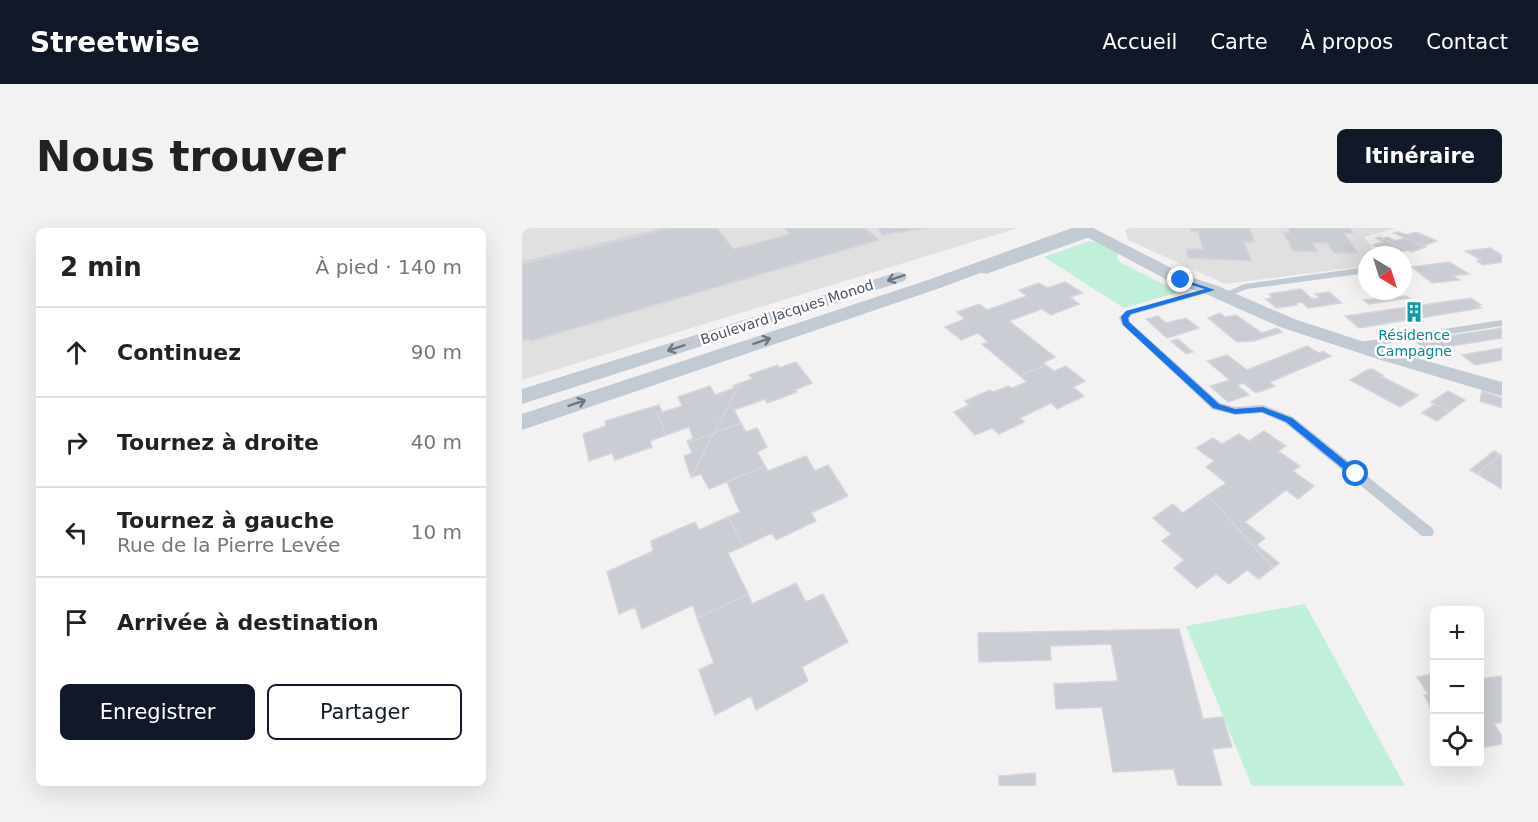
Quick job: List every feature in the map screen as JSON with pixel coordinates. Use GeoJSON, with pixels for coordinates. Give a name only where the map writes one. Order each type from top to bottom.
{"type":"FeatureCollection","features":[{"type":"Feature","properties":{"kind":"street"},"geometry":{"type":"LineString","coordinates":[[939,264],[1052,228]]}},
{"type":"Feature","properties":{"kind":"street"},"geometry":{"type":"LineString","coordinates":[[522,422],[867,307],[1086,230],[1125,249],[1137,259],[1154,267],[1287,323],[1354,346],[1502,389]]}},
{"type":"Feature","properties":{"kind":"street","name":"Boulevard Jacques Monod"},"geometry":{"type":"LineString","coordinates":[[522,397],[917,271]]}},
{"type":"Feature","properties":{"kind":"lane"},"geometry":{"type":"LineString","coordinates":[[1358,271],[1218,292],[1128,313],[1124,317],[1126,323],[1216,406],[1235,411],[1263,409],[1289,420],[1427,532]]}},
{"type":"Feature","properties":{"kind":"lane"},"geometry":{"type":"LineString","coordinates":[[851,292],[867,307]]}},
{"type":"Feature","properties":{"kind":"lane"},"geometry":{"type":"LineString","coordinates":[[1354,346],[1502,322]]}},
{"type":"Feature","properties":{"kind":"shaded area"},"geometry":{"type":"Polygon","coordinates":[[[522,228],[1018,228],[522,380],[522,228]]]}},
{"type":"Feature","properties":{"kind":"shaded area"},"geometry":{"type":"Polygon","coordinates":[[[1130,228],[1395,228],[1364,237],[1371,246],[1358,246],[1358,267],[1225,284],[1128,240],[1125,230],[1130,228]]]}},
{"type":"Feature","properties":{"kind":"green space"},"geometry":{"type":"Polygon","coordinates":[[[1090,241],[1097,242],[1118,253],[1117,258],[1121,263],[1175,290],[1176,293],[1124,308],[1044,257],[1090,241]]]}},
{"type":"Feature","properties":{"kind":"green space"},"geometry":{"type":"Polygon","coordinates":[[[1305,604],[1405,786],[1252,786],[1186,626],[1305,604]]]}},
{"type":"Feature","properties":{"kind":"building"},"geometry":{"type":"Polygon","coordinates":[[[673,228],[522,264],[522,262],[673,228]]]}},
{"type":"Feature","properties":{"kind":"building"},"geometry":{"type":"Polygon","coordinates":[[[673,228],[721,228],[717,229],[734,249],[790,234],[784,228],[865,228],[879,240],[531,341],[530,339],[522,341],[522,264],[673,228]]]}},
{"type":"Feature","properties":{"kind":"building"},"geometry":{"type":"Polygon","coordinates":[[[878,228],[926,228],[882,235],[878,228]]]}},
{"type":"Feature","properties":{"kind":"building"},"geometry":{"type":"Polygon","coordinates":[[[1190,228],[1249,228],[1255,242],[1244,242],[1252,261],[1188,258],[1186,249],[1203,249],[1198,231],[1191,231],[1190,228]]]}},
{"type":"Feature","properties":{"kind":"building"},"geometry":{"type":"Polygon","coordinates":[[[1288,228],[1350,228],[1354,234],[1344,233],[1358,253],[1334,253],[1327,243],[1312,243],[1318,252],[1293,251],[1283,232],[1290,233],[1288,228]]]}},
{"type":"Feature","properties":{"kind":"building"},"geometry":{"type":"Polygon","coordinates":[[[1416,232],[1437,241],[1423,246],[1394,233],[1406,235],[1416,232]]]}},
{"type":"Feature","properties":{"kind":"building"},"geometry":{"type":"Polygon","coordinates":[[[1380,237],[1399,246],[1375,246],[1373,245],[1384,242],[1376,238],[1380,237]]]}},
{"type":"Feature","properties":{"kind":"building"},"geometry":{"type":"Polygon","coordinates":[[[1387,237],[1395,241],[1405,238],[1426,247],[1412,252],[1412,246],[1399,246],[1383,239],[1387,237]]]}},
{"type":"Feature","properties":{"kind":"building"},"geometry":{"type":"Polygon","coordinates":[[[1490,248],[1502,255],[1502,262],[1483,265],[1477,261],[1481,260],[1465,251],[1490,248]]]}},
{"type":"Feature","properties":{"kind":"building"},"geometry":{"type":"Polygon","coordinates":[[[1449,262],[1469,274],[1453,276],[1460,280],[1432,283],[1412,267],[1449,262]]]}},
{"type":"Feature","properties":{"kind":"building"},"geometry":{"type":"Polygon","coordinates":[[[1065,282],[1083,293],[1070,297],[1079,304],[1051,315],[1042,309],[1009,321],[1055,357],[1043,363],[1046,365],[1020,376],[982,344],[988,342],[978,333],[961,340],[945,327],[965,319],[957,312],[979,304],[987,310],[1027,296],[1019,290],[1039,283],[1047,288],[1065,282]]]}},
{"type":"Feature","properties":{"kind":"building"},"geometry":{"type":"Polygon","coordinates":[[[1301,289],[1312,299],[1320,298],[1315,294],[1329,292],[1342,303],[1308,308],[1302,302],[1276,308],[1266,299],[1272,298],[1269,294],[1301,289]]]}},
{"type":"Feature","properties":{"kind":"building","name":"Résidence Campagne"},"geometry":{"type":"Polygon","coordinates":[[[1471,298],[1481,305],[1477,306],[1481,308],[1359,328],[1345,316],[1471,298]]]}},
{"type":"Feature","properties":{"kind":"building"},"geometry":{"type":"Polygon","coordinates":[[[1364,300],[1396,300],[1369,304],[1364,300]]]}},
{"type":"Feature","properties":{"kind":"building"},"geometry":{"type":"Polygon","coordinates":[[[1220,313],[1225,317],[1236,315],[1262,333],[1277,328],[1282,332],[1254,341],[1237,342],[1208,318],[1220,313]]]}},
{"type":"Feature","properties":{"kind":"building"},"geometry":{"type":"Polygon","coordinates":[[[1158,316],[1166,323],[1186,318],[1199,328],[1167,338],[1146,319],[1158,316]]]}},
{"type":"Feature","properties":{"kind":"building"},"geometry":{"type":"Polygon","coordinates":[[[1502,328],[1502,338],[1426,350],[1415,341],[1502,328]]]}},
{"type":"Feature","properties":{"kind":"building"},"geometry":{"type":"Polygon","coordinates":[[[1178,339],[1193,352],[1186,354],[1171,341],[1178,339]]]}},
{"type":"Feature","properties":{"kind":"building"},"geometry":{"type":"Polygon","coordinates":[[[1307,346],[1319,353],[1323,351],[1331,356],[1270,382],[1275,386],[1256,393],[1243,383],[1237,385],[1249,395],[1228,402],[1210,386],[1230,380],[1207,361],[1227,355],[1247,370],[1307,346]]]}},
{"type":"Feature","properties":{"kind":"building"},"geometry":{"type":"Polygon","coordinates":[[[1502,348],[1502,360],[1475,365],[1462,355],[1502,348]]]}},
{"type":"Feature","properties":{"kind":"building"},"geometry":{"type":"Polygon","coordinates":[[[796,362],[812,383],[795,390],[797,392],[767,403],[765,399],[734,410],[741,423],[714,433],[740,383],[752,379],[749,375],[778,365],[779,368],[796,362]]]}},
{"type":"Feature","properties":{"kind":"building"},"geometry":{"type":"Polygon","coordinates":[[[1046,365],[1054,371],[1066,366],[1085,381],[1073,387],[1084,396],[1057,409],[1051,403],[1020,418],[1024,422],[999,434],[992,428],[975,435],[954,412],[969,405],[965,401],[990,390],[993,392],[1009,386],[1012,388],[1027,382],[1020,376],[1046,365]]]}},
{"type":"Feature","properties":{"kind":"building"},"geometry":{"type":"Polygon","coordinates":[[[1372,369],[1418,395],[1400,407],[1350,380],[1372,369]]]}},
{"type":"Feature","properties":{"kind":"building"},"geometry":{"type":"Polygon","coordinates":[[[740,383],[714,433],[691,442],[693,438],[689,427],[666,435],[657,414],[682,406],[678,397],[710,386],[715,395],[734,388],[733,386],[740,383]]]}},
{"type":"Feature","properties":{"kind":"building"},"geometry":{"type":"Polygon","coordinates":[[[1448,391],[1465,400],[1449,412],[1431,402],[1448,391]]]}},
{"type":"Feature","properties":{"kind":"building"},"geometry":{"type":"Polygon","coordinates":[[[1482,391],[1502,398],[1502,408],[1480,401],[1482,391]]]}},
{"type":"Feature","properties":{"kind":"building"},"geometry":{"type":"Polygon","coordinates":[[[1435,404],[1449,412],[1437,421],[1422,413],[1435,404]]]}},
{"type":"Feature","properties":{"kind":"building"},"geometry":{"type":"Polygon","coordinates":[[[659,405],[662,412],[657,414],[666,435],[650,441],[652,447],[615,460],[612,453],[589,461],[583,434],[606,426],[605,421],[659,405]]]}},
{"type":"Feature","properties":{"kind":"building"},"geometry":{"type":"Polygon","coordinates":[[[741,423],[746,432],[757,428],[767,447],[757,452],[765,466],[709,489],[701,474],[691,477],[714,433],[741,423]]]}},
{"type":"Feature","properties":{"kind":"building"},"geometry":{"type":"Polygon","coordinates":[[[1264,431],[1286,446],[1278,451],[1300,466],[1293,471],[1314,486],[1298,499],[1286,490],[1245,522],[1265,538],[1257,545],[1279,563],[1273,568],[1208,495],[1226,483],[1206,467],[1214,461],[1196,448],[1213,438],[1222,444],[1239,434],[1249,441],[1264,431]]]}},
{"type":"Feature","properties":{"kind":"building"},"geometry":{"type":"Polygon","coordinates":[[[714,433],[691,477],[684,456],[692,453],[687,441],[691,442],[714,433]]]}},
{"type":"Feature","properties":{"kind":"building"},"geometry":{"type":"Polygon","coordinates":[[[1494,451],[1501,455],[1477,474],[1470,470],[1494,451]]]}},
{"type":"Feature","properties":{"kind":"building"},"geometry":{"type":"Polygon","coordinates":[[[1502,454],[1502,489],[1477,474],[1502,454]]]}},
{"type":"Feature","properties":{"kind":"building"},"geometry":{"type":"Polygon","coordinates":[[[806,456],[815,471],[828,465],[848,496],[811,513],[816,521],[776,540],[772,533],[744,546],[728,517],[740,512],[727,482],[765,466],[768,471],[806,456]]]}},
{"type":"Feature","properties":{"kind":"building"},"geometry":{"type":"Polygon","coordinates":[[[1208,495],[1273,568],[1259,579],[1247,570],[1229,584],[1216,574],[1197,588],[1174,568],[1184,560],[1162,541],[1171,534],[1153,518],[1173,504],[1183,513],[1208,495]]]}},
{"type":"Feature","properties":{"kind":"building"},"geometry":{"type":"Polygon","coordinates":[[[728,517],[744,546],[728,553],[748,594],[697,618],[693,605],[642,629],[635,607],[619,614],[607,572],[653,551],[651,541],[695,522],[699,530],[728,517]]]}},
{"type":"Feature","properties":{"kind":"building"},"geometry":{"type":"Polygon","coordinates":[[[796,583],[806,602],[823,594],[848,642],[802,667],[808,681],[756,710],[751,696],[715,715],[699,670],[714,663],[697,618],[748,594],[752,604],[796,583]]]}},
{"type":"Feature","properties":{"kind":"building"},"geometry":{"type":"Polygon","coordinates":[[[1179,629],[1203,719],[1223,717],[1232,747],[1212,749],[1222,786],[1178,786],[1174,769],[1113,772],[1102,707],[1056,709],[1054,684],[1118,681],[1111,644],[1050,646],[1051,660],[979,662],[978,633],[1179,629]]]}},
{"type":"Feature","properties":{"kind":"building"},"geometry":{"type":"Polygon","coordinates":[[[1430,675],[1430,706],[1424,695],[1428,694],[1417,677],[1430,675]]]}},
{"type":"Feature","properties":{"kind":"building"},"geometry":{"type":"Polygon","coordinates":[[[1502,676],[1502,722],[1494,724],[1502,736],[1502,744],[1484,747],[1484,714],[1484,678],[1502,676]]]}},
{"type":"Feature","properties":{"kind":"building"},"geometry":{"type":"Polygon","coordinates":[[[1035,773],[1036,786],[999,786],[999,776],[1035,773]]]}},
{"type":"Feature","properties":{"kind":"place","name":"Résidence Campagne"},"geometry":{"type":"Point","coordinates":[1414,312]}},
{"type":"Feature","properties":{"kind":"route"},"geometry":{"type":"LineString","coordinates":[[1181,280],[1212,290],[1128,313],[1124,317],[1126,323],[1216,406],[1235,411],[1249,408],[1263,409],[1289,420],[1356,474]]}}]}
